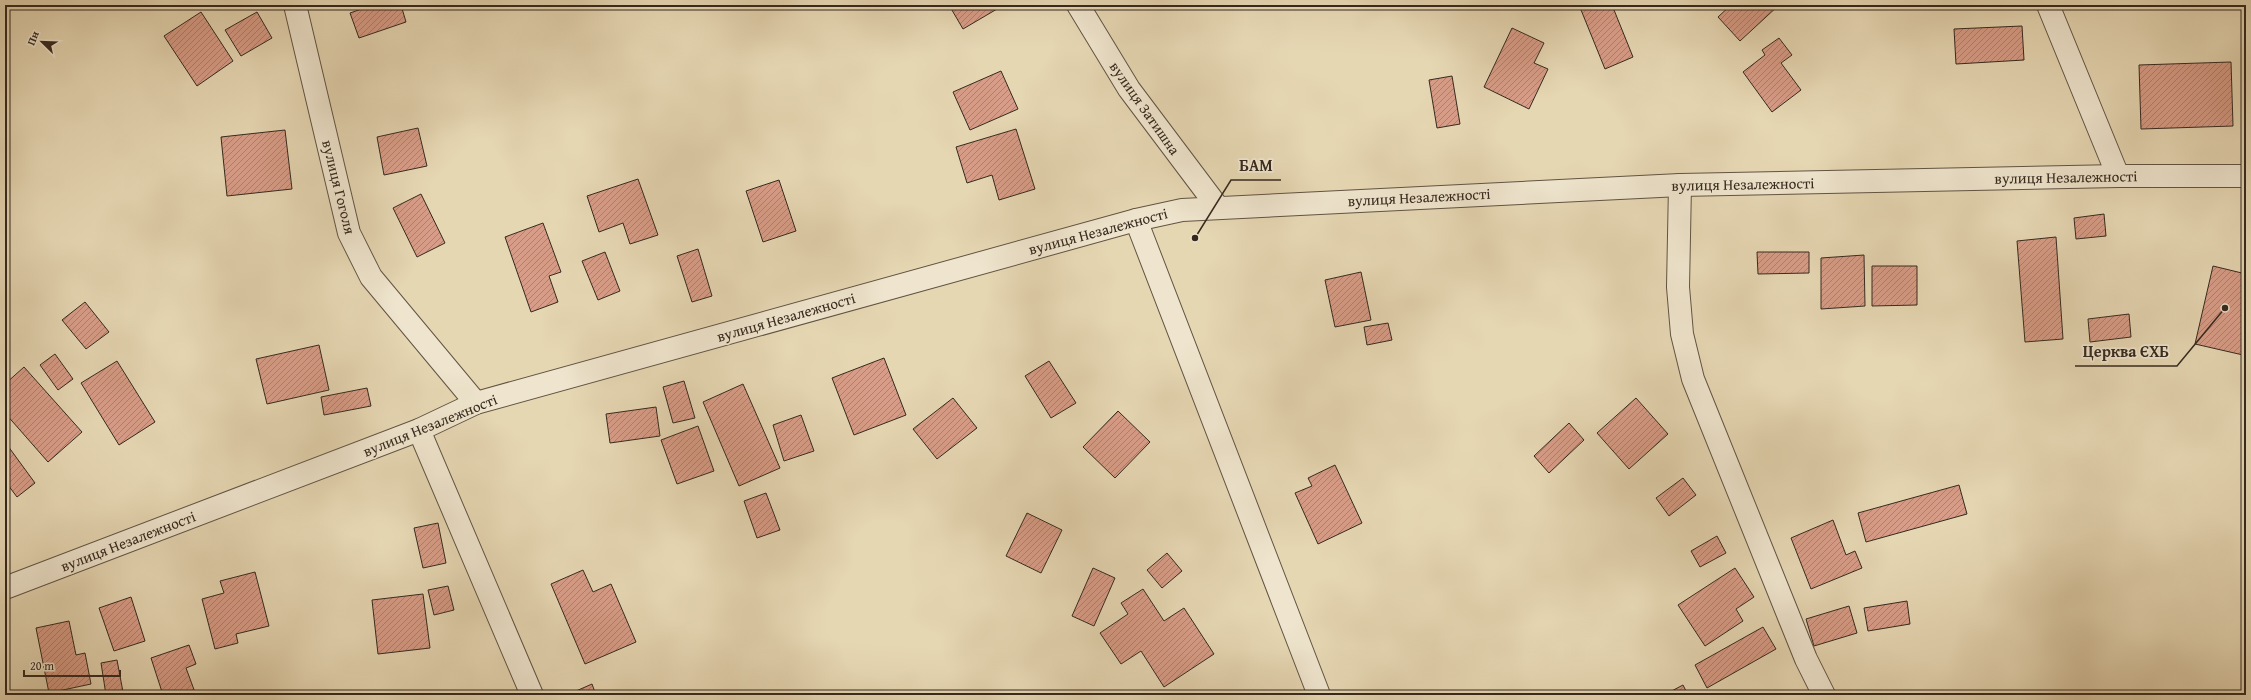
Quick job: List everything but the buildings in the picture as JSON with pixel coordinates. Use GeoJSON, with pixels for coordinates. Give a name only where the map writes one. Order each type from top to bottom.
{"type":"FeatureCollection","features":[{"type":"Feature","properties":{"kind":"street","name":"вулиця Гоголя"},"geometry":{"type":"LineString","coordinates":[[295,5],[349,233],[371,277],[476,403]]}},
{"type":"Feature","properties":{"kind":"street","name":"вулиця Затишна"},"geometry":{"type":"LineString","coordinates":[[1078,5],[1129,89],[1217,206]]}},
{"type":"Feature","properties":{"kind":"street"},"geometry":{"type":"LineString","coordinates":[[2048,5],[2063,38],[2118,176]]}},
{"type":"Feature","properties":{"kind":"street","name":"вулиця Незалежності"},"geometry":{"type":"LineString","coordinates":[[5,588],[419,430],[476,403],[1136,220],[1182,210],[1217,206],[1680,185],[2118,176],[2246,176]]}},
{"type":"Feature","properties":{"kind":"street"},"geometry":{"type":"LineString","coordinates":[[1680,185],[1678,287],[1682,334],[1693,379],[1806,659],[1824,695]]}},
{"type":"Feature","properties":{"kind":"street"},"geometry":{"type":"LineString","coordinates":[[1136,220],[1319,695]]}},
{"type":"Feature","properties":{"kind":"street"},"geometry":{"type":"LineString","coordinates":[[419,430],[532,695]]}},
{"type":"Feature","properties":{"kind":"place","name":"БАМ"},"geometry":{"type":"Point","coordinates":[1195,238]}},
{"type":"Feature","properties":{"kind":"place","name":"Церква ЄХБ"},"geometry":{"type":"Point","coordinates":[2225,308]}}]}
